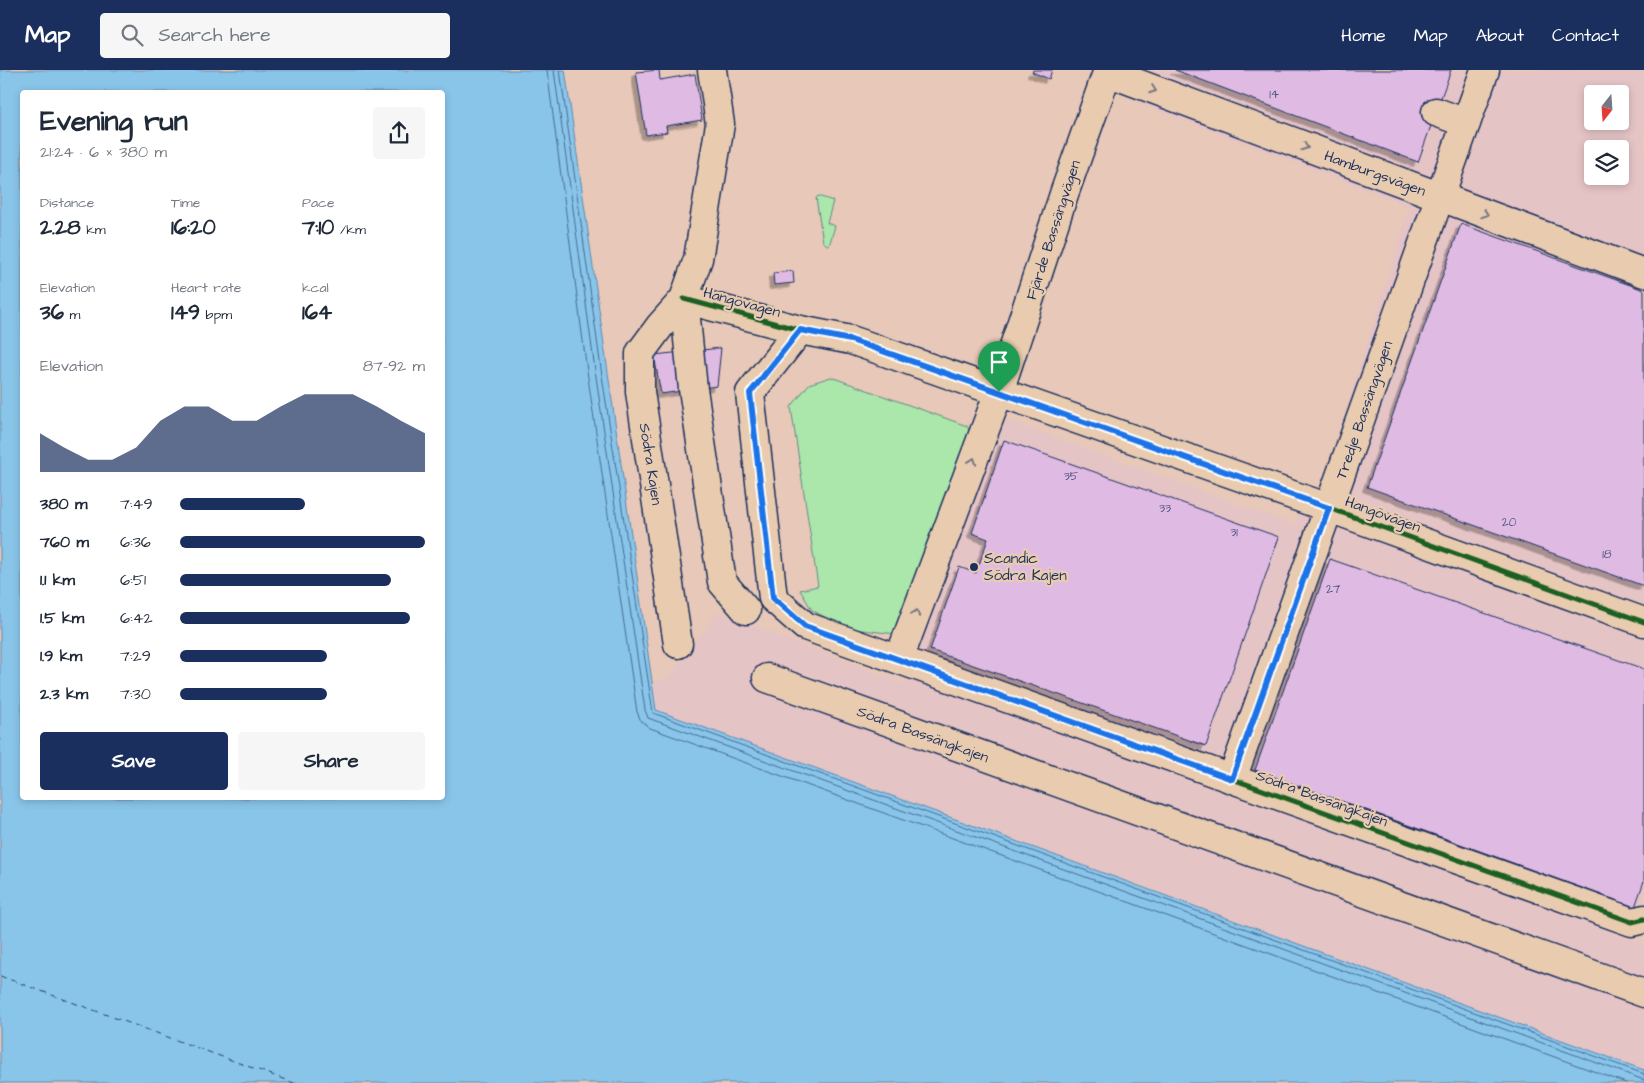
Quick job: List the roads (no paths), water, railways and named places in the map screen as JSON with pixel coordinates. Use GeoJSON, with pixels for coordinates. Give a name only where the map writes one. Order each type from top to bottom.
{"type":"FeatureCollection","features":[{"type":"Feature","properties":{"kind":"street","name":"Södra Kajen"},"geometry":{"type":"LineString","coordinates":[[678,644],[640,382],[640,353],[660,326],[684,299],[698,259],[720,124],[712,70]]}},
{"type":"Feature","properties":{"kind":"street","name":"Tredje Bassängvägen"},"geometry":{"type":"LineString","coordinates":[[1232,779],[1485,70]]}},
{"type":"Feature","properties":{"kind":"street","name":"Hamburgsvägen"},"geometry":{"type":"LineString","coordinates":[[1108,71],[1439,197],[1644,272]]}},
{"type":"Feature","properties":{"kind":"street","name":"Fjärde Bassängvägen"},"geometry":{"type":"LineString","coordinates":[[999,392],[1064,194],[1108,71]]}},
{"type":"Feature","properties":{"kind":"street"},"geometry":{"type":"LineString","coordinates":[[1436,112],[1466,123]]}},
{"type":"Feature","properties":{"kind":"street","name":"Södra Kajen"},"geometry":{"type":"LineString","coordinates":[[684,299],[692,389],[722,582],[746,610]]}},
{"type":"Feature","properties":{"kind":"street","name":"Hangövägen"},"geometry":{"type":"LineString","coordinates":[[684,299],[800,330],[851,340],[1329,508],[1644,622]]}},
{"type":"Feature","properties":{"kind":"street","name":"Södra Bassängkajen"},"geometry":{"type":"LineString","coordinates":[[800,330],[750,393],[773,598],[805,626],[1232,779],[1638,920]]}},
{"type":"Feature","properties":{"kind":"street"},"geometry":{"type":"LineString","coordinates":[[899,659],[999,392]]}},
{"type":"Feature","properties":{"kind":"street","name":"Södra Bassängkajen"},"geometry":{"type":"LineString","coordinates":[[767,678],[1644,993]]}},
{"type":"Feature","properties":{"kind":"water"},"geometry":{"type":"Polygon","coordinates":[[[0,70],[565,70],[656,710],[1644,1070],[1644,1083],[0,1083],[0,70]]]}},
{"type":"Feature","properties":{"kind":"place","name":"Scandic Södra Kajen"},"geometry":{"type":"Point","coordinates":[974,567]}}]}
